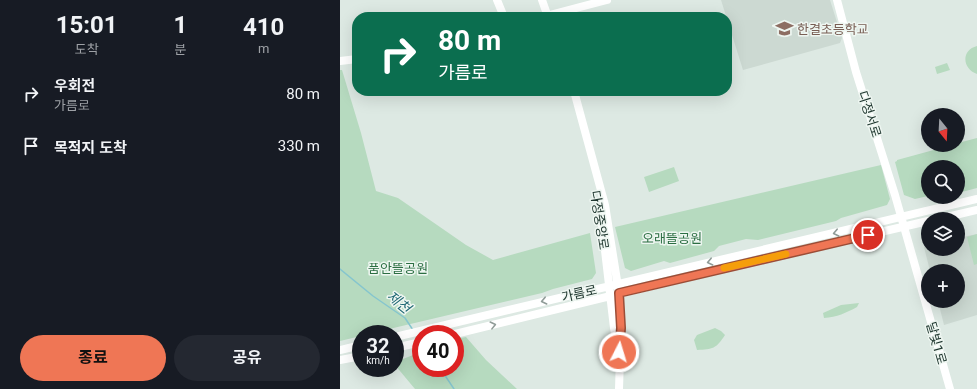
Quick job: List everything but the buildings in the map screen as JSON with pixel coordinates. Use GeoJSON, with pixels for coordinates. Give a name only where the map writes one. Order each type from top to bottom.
{"type":"FeatureCollection","features":[{"type":"Feature","properties":{"kind":"street"},"geometry":{"type":"LineString","coordinates":[[497,0],[502,12]]}},
{"type":"Feature","properties":{"kind":"street"},"geometry":{"type":"LineString","coordinates":[[542,0],[546,12]]}},
{"type":"Feature","properties":{"kind":"street"},"geometry":{"type":"LineString","coordinates":[[547,0],[548,12]]}},
{"type":"Feature","properties":{"kind":"street"},"geometry":{"type":"LineString","coordinates":[[560,12],[590,2],[607,0]]}},
{"type":"Feature","properties":{"kind":"street","name":"다정서로"},"geometry":{"type":"LineString","coordinates":[[837,0],[856,72],[876,131],[904,227]]}},
{"type":"Feature","properties":{"kind":"street"},"geometry":{"type":"LineString","coordinates":[[340,61],[352,60]]}},
{"type":"Feature","properties":{"kind":"street","name":"다정중앙로"},"geometry":{"type":"LineString","coordinates":[[570,96],[600,208],[614,328],[619,352]]}},
{"type":"Feature","properties":{"kind":"street","name":"다정중앙로"},"geometry":{"type":"LineString","coordinates":[[575,96],[604,205],[618,284],[621,328],[619,352]]}},
{"type":"Feature","properties":{"kind":"street","name":"가름로"},"geometry":{"type":"LineString","coordinates":[[404,334],[977,199]]}},
{"type":"Feature","properties":{"kind":"street"},"geometry":{"type":"LineString","coordinates":[[965,213],[977,210]]}},
{"type":"Feature","properties":{"kind":"street","name":"가름로"},"geometry":{"type":"LineString","coordinates":[[464,332],[619,293],[921,223]]}},
{"type":"Feature","properties":{"kind":"street","name":"달빛1로"},"geometry":{"type":"LineString","coordinates":[[904,227],[950,389]]}},
{"type":"Feature","properties":{"kind":"street"},"geometry":{"type":"LineString","coordinates":[[340,350],[352,347]]}},
{"type":"Feature","properties":{"kind":"street"},"geometry":{"type":"LineString","coordinates":[[618,389],[619,352]]}},
{"type":"Feature","properties":{"kind":"street"},"geometry":{"type":"LineString","coordinates":[[340,360],[352,358]]}},
{"type":"Feature","properties":{"kind":"shaded area","name":"한결초등학교"},"geometry":{"type":"Polygon","coordinates":[[[721,0],[830,0],[842,38],[840,43],[743,70],[732,35],[732,12],[725,12],[721,0]]]}},
{"type":"Feature","properties":{"kind":"shaded area"},"geometry":{"type":"Polygon","coordinates":[[[977,234],[977,315],[944,325],[940,308],[965,308],[965,264],[928,264],[926,256],[965,256],[965,237],[977,234]]]}},
{"type":"Feature","properties":{"kind":"green space"},"geometry":{"type":"Polygon","coordinates":[[[977,46],[977,74],[968,68],[965,60],[968,51],[977,46]]]}},
{"type":"Feature","properties":{"kind":"green space"},"geometry":{"type":"Polygon","coordinates":[[[947,63],[950,70],[937,74],[935,67],[947,63]]]}},
{"type":"Feature","properties":{"kind":"green space","name":"품안뜰공원"},"geometry":{"type":"Polygon","coordinates":[[[340,70],[342,70],[361,133],[376,191],[398,198],[466,245],[493,260],[590,233],[596,273],[592,279],[542,293],[404,326],[352,325],[352,338],[340,341],[340,70]]]}},
{"type":"Feature","properties":{"kind":"green space"},"geometry":{"type":"Polygon","coordinates":[[[977,138],[977,188],[965,191],[965,160],[921,160],[921,198],[915,199],[904,195],[895,162],[897,160],[926,152],[965,152],[965,141],[977,138]]]}},
{"type":"Feature","properties":{"kind":"green space","name":"오래뜰공원"},"geometry":{"type":"Polygon","coordinates":[[[881,165],[890,199],[887,205],[841,218],[836,221],[758,240],[746,239],[719,246],[714,251],[670,263],[664,261],[631,271],[625,268],[615,227],[881,165]]]}},
{"type":"Feature","properties":{"kind":"green space"},"geometry":{"type":"Polygon","coordinates":[[[674,167],[679,181],[649,192],[644,177],[674,167]]]}},
{"type":"Feature","properties":{"kind":"green space"},"geometry":{"type":"Polygon","coordinates":[[[977,234],[977,264],[974,265],[967,237],[977,234]]]}},
{"type":"Feature","properties":{"kind":"green space"},"geometry":{"type":"Polygon","coordinates":[[[859,303],[857,307],[845,313],[824,318],[823,313],[841,305],[859,303]]]}},
{"type":"Feature","properties":{"kind":"green space"},"geometry":{"type":"Polygon","coordinates":[[[715,328],[725,335],[719,343],[711,349],[697,350],[694,340],[697,335],[715,328]]]}},
{"type":"Feature","properties":{"kind":"green space"},"geometry":{"type":"Polygon","coordinates":[[[464,337],[466,337],[486,360],[517,389],[415,389],[404,376],[404,359],[412,355],[412,377],[464,377],[464,337]]]}},
{"type":"Feature","properties":{"kind":"waterway","name":"제천"},"geometry":{"type":"LineString","coordinates":[[340,269],[373,296],[405,318],[412,328]]}},
{"type":"Feature","properties":{"kind":"waterway","name":"제천"},"geometry":{"type":"LineString","coordinates":[[446,377],[454,389]]}},
{"type":"Feature","properties":{"kind":"slow traffic"},"geometry":{"type":"LineString","coordinates":[[724,268],[786,254]]}},
{"type":"Feature","properties":{"kind":"place","name":"한결초등학교"},"geometry":{"type":"Point","coordinates":[784,29]}},
{"type":"Feature","properties":{"kind":"route"},"geometry":{"type":"LineString","coordinates":[[619,352],[621,328],[619,293],[868,235]]}}]}
